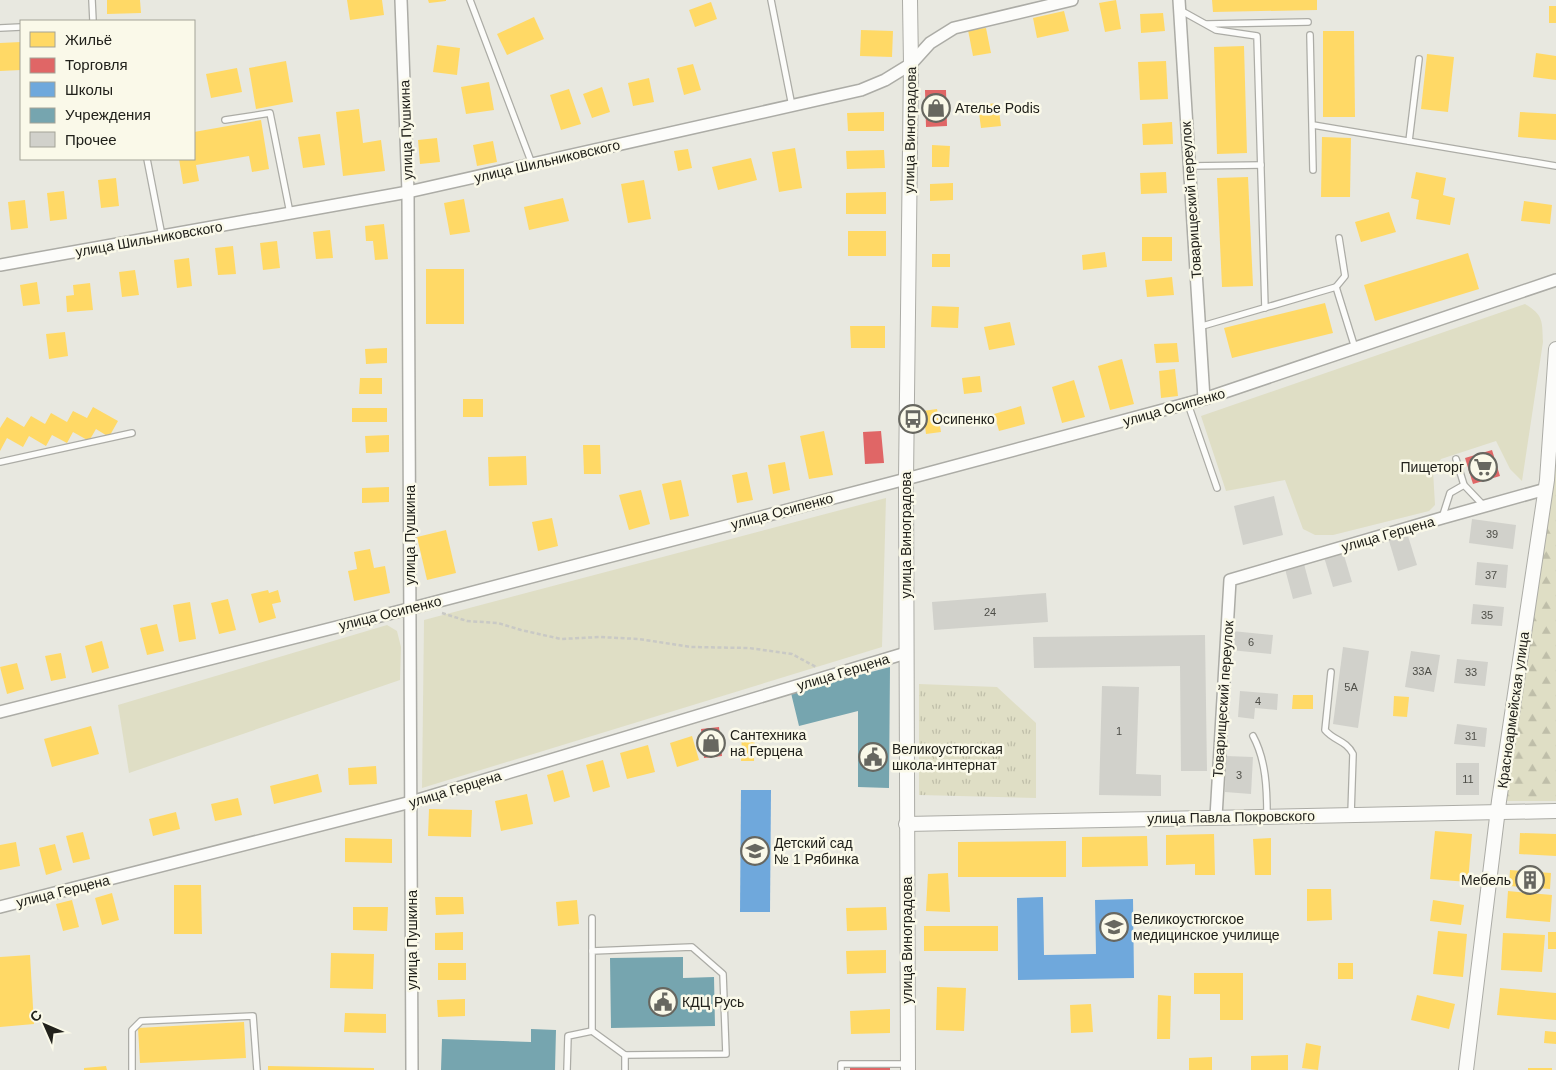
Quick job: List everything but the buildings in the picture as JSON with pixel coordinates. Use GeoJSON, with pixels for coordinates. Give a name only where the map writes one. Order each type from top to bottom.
{"type":"FeatureCollection","features":[{"type":"Feature","properties":{"kind":"street","name":"улица Пушкина"},"geometry":{"type":"LineString","coordinates":[[401,0],[408,192],[412,1070]]}},
{"type":"Feature","properties":{"kind":"street","name":"улица Виноградова"},"geometry":{"type":"LineString","coordinates":[[908,1067],[906,480],[911,64],[910,0]]}},
{"type":"Feature","properties":{"kind":"street","name":"улица Шильниковского"},"geometry":{"type":"LineString","coordinates":[[0,265],[408,192],[861,90],[885,80],[911,64],[930,43],[954,28],[1072,0]]}},
{"type":"Feature","properties":{"kind":"street","name":"Товарищеский переулок"},"geometry":{"type":"LineString","coordinates":[[1179,5],[1204,399]]}},
{"type":"Feature","properties":{"kind":"street","name":"улица Осипенко"},"geometry":{"type":"LineString","coordinates":[[0,712],[424,605],[906,480],[1188,404],[1556,280]]}},
{"type":"Feature","properties":{"kind":"street","name":"Красноармейская улица"},"geometry":{"type":"LineString","coordinates":[[1466,1070],[1498,811],[1546,489],[1556,349]]}},
{"type":"Feature","properties":{"kind":"street","name":"улица Герцена"},"geometry":{"type":"LineString","coordinates":[[1230,580],[1546,489]]}},
{"type":"Feature","properties":{"kind":"street","name":"Товарищеский переулок"},"geometry":{"type":"LineString","coordinates":[[1216,817],[1230,580]]}},
{"type":"Feature","properties":{"kind":"street","name":"улица Герцена"},"geometry":{"type":"LineString","coordinates":[[0,907],[412,802],[906,653]]}},
{"type":"Feature","properties":{"kind":"street","name":"улица Павла Покровского"},"geometry":{"type":"LineString","coordinates":[[906,824],[1556,811]]}},
{"type":"Feature","properties":{"kind":"lane"},"geometry":{"type":"LineString","coordinates":[[92,0],[93,20]]}},
{"type":"Feature","properties":{"kind":"lane"},"geometry":{"type":"LineString","coordinates":[[470,0],[532,164]]}},
{"type":"Feature","properties":{"kind":"lane"},"geometry":{"type":"LineString","coordinates":[[772,0],[792,106]]}},
{"type":"Feature","properties":{"kind":"lane"},"geometry":{"type":"LineString","coordinates":[[1179,5],[1216,30],[1257,36],[1265,308]]}},
{"type":"Feature","properties":{"kind":"lane"},"geometry":{"type":"LineString","coordinates":[[1205,24],[1308,22]]}},
{"type":"Feature","properties":{"kind":"lane"},"geometry":{"type":"LineString","coordinates":[[0,28],[20,27]]}},
{"type":"Feature","properties":{"kind":"lane"},"geometry":{"type":"LineString","coordinates":[[1310,35],[1313,170]]}},
{"type":"Feature","properties":{"kind":"lane"},"geometry":{"type":"LineString","coordinates":[[1409,141],[1419,59]]}},
{"type":"Feature","properties":{"kind":"lane"},"geometry":{"type":"LineString","coordinates":[[225,120],[270,112],[290,213]]}},
{"type":"Feature","properties":{"kind":"lane"},"geometry":{"type":"LineString","coordinates":[[1312,125],[1556,166]]}},
{"type":"Feature","properties":{"kind":"lane"},"geometry":{"type":"LineString","coordinates":[[147,160],[162,236]]}},
{"type":"Feature","properties":{"kind":"lane"},"geometry":{"type":"LineString","coordinates":[[1189,166],[1261,165]]}},
{"type":"Feature","properties":{"kind":"lane"},"geometry":{"type":"LineString","coordinates":[[1199,328],[1336,287],[1345,276],[1340,238]]}},
{"type":"Feature","properties":{"kind":"lane"},"geometry":{"type":"LineString","coordinates":[[1336,287],[1355,348]]}},
{"type":"Feature","properties":{"kind":"lane"},"geometry":{"type":"LineString","coordinates":[[1188,404],[1217,488]]}},
{"type":"Feature","properties":{"kind":"lane"},"geometry":{"type":"LineString","coordinates":[[0,462],[132,433]]}},
{"type":"Feature","properties":{"kind":"lane"},"geometry":{"type":"LineString","coordinates":[[1456,459],[1464,485],[1484,506]]}},
{"type":"Feature","properties":{"kind":"lane"},"geometry":{"type":"LineString","coordinates":[[1442,518],[1450,493],[1464,485]]}},
{"type":"Feature","properties":{"kind":"lane"},"geometry":{"type":"LineString","coordinates":[[1331,672],[1325,730],[1329,735],[1348,746],[1352,754],[1351,814]]}},
{"type":"Feature","properties":{"kind":"lane"},"geometry":{"type":"LineString","coordinates":[[1253,736],[1265,773],[1267,816]]}},
{"type":"Feature","properties":{"kind":"lane"},"geometry":{"type":"LineString","coordinates":[[592,918],[592,1032]]}},
{"type":"Feature","properties":{"kind":"lane"},"geometry":{"type":"LineString","coordinates":[[567,1070],[568,1036],[592,1032],[625,1055],[726,1054],[723,974],[692,947],[592,951]]}},
{"type":"Feature","properties":{"kind":"lane"},"geometry":{"type":"LineString","coordinates":[[132,1070],[132,1030],[141,1021],[252,1016],[257,1070]]}},
{"type":"Feature","properties":{"kind":"lane"},"geometry":{"type":"LineString","coordinates":[[625,1055],[625,1070]]}},
{"type":"Feature","properties":{"kind":"lane"},"geometry":{"type":"LineString","coordinates":[[841,1070],[841,1064],[908,1067]]}},
{"type":"Feature","properties":{"kind":"path"},"geometry":{"type":"LineString","coordinates":[[424,605],[438,612],[467,621],[498,623],[561,639],[600,637],[639,639],[692,647],[749,648],[792,654],[833,675]]}},
{"type":"Feature","properties":{"kind":"green space"},"geometry":{"type":"Polygon","coordinates":[[[1525,304],[1536,312],[1541,320],[1543,342],[1522,481],[1510,469],[1496,441],[1441,459],[1433,471],[1435,505],[1429,511],[1333,535],[1315,535],[1303,529],[1285,480],[1226,491],[1201,416],[1525,304]]]}},
{"type":"Feature","properties":{"kind":"green space"},"geometry":{"type":"Polygon","coordinates":[[[1556,428],[1556,801],[1499,801],[1556,428]]]}},
{"type":"Feature","properties":{"kind":"green space"},"geometry":{"type":"Polygon","coordinates":[[[886,498],[882,647],[422,788],[424,620],[886,498]]]}},
{"type":"Feature","properties":{"kind":"green space"},"geometry":{"type":"Polygon","coordinates":[[[387,625],[397,631],[401,647],[400,680],[129,773],[118,705],[387,625]]]}},
{"type":"Feature","properties":{"kind":"green space"},"geometry":{"type":"Polygon","coordinates":[[[919,684],[997,687],[1036,723],[1036,798],[919,795],[919,684]]]}},
{"type":"Feature","properties":{"kind":"place","name":"Ателье Podis"},"geometry":{"type":"Point","coordinates":[936,108]}},
{"type":"Feature","properties":{"kind":"place","name":"Осипенко"},"geometry":{"type":"Point","coordinates":[913,419]}},
{"type":"Feature","properties":{"kind":"place","name":"Пищеторг"},"geometry":{"type":"Point","coordinates":[1483,467]}},
{"type":"Feature","properties":{"kind":"place","name":"Сантехника на Герцена"},"geometry":{"type":"Point","coordinates":[711,743]}},
{"type":"Feature","properties":{"kind":"place","name":"Великоустюгская школа-интернат"},"geometry":{"type":"Point","coordinates":[873,757]}},
{"type":"Feature","properties":{"kind":"place","name":"Детский сад № 1 Рябинка"},"geometry":{"type":"Point","coordinates":[755,851]}},
{"type":"Feature","properties":{"kind":"place","name":"Мебель"},"geometry":{"type":"Point","coordinates":[1530,880]}},
{"type":"Feature","properties":{"kind":"place","name":"Великоустюгское медицинское училище"},"geometry":{"type":"Point","coordinates":[1114,927]}},
{"type":"Feature","properties":{"kind":"place","name":"КДЦ Русь"},"geometry":{"type":"Point","coordinates":[663,1002]}}]}
